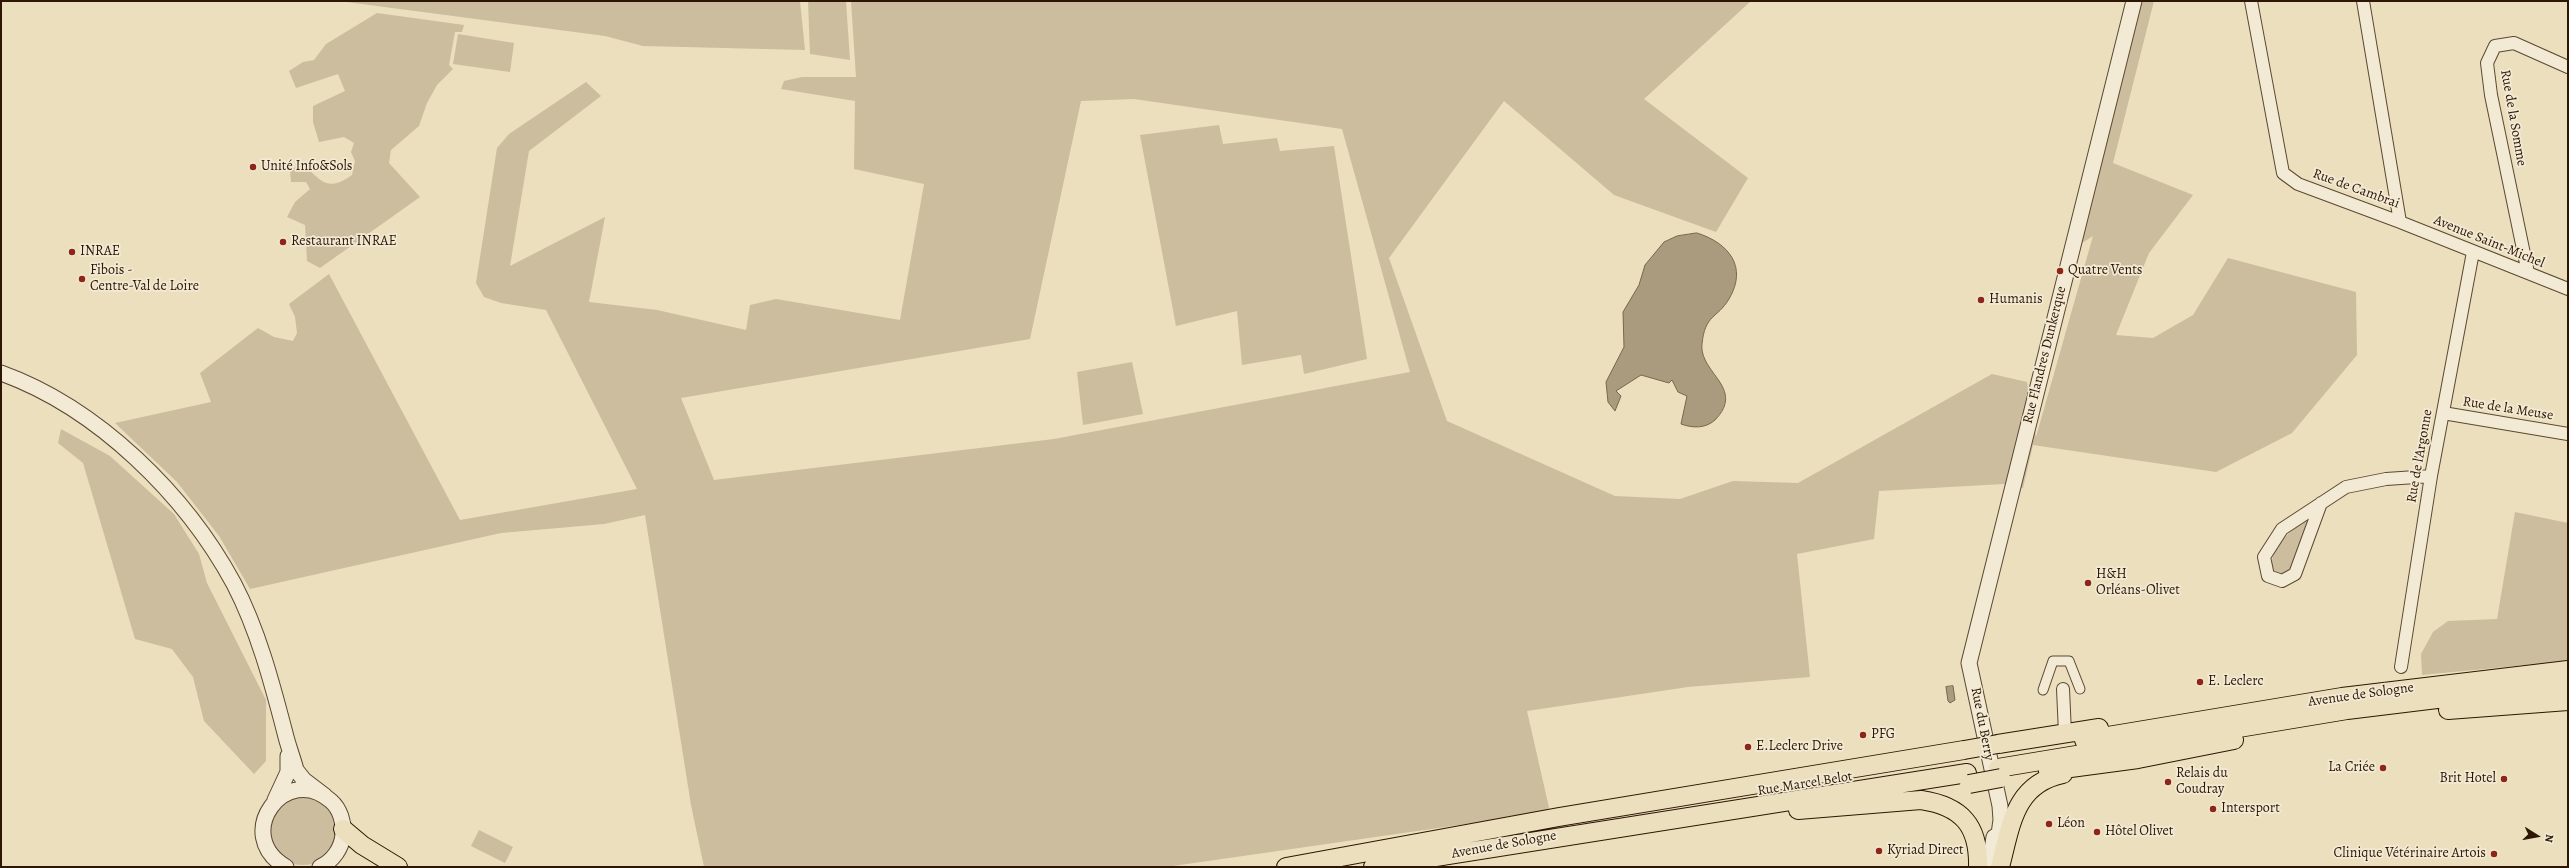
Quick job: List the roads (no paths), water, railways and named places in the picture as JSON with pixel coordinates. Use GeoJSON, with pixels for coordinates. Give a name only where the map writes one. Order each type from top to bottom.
{"type":"FeatureCollection","features":[{"type":"Feature","properties":{"kind":"main road","name":"Avenue de Sologne"},"geometry":{"type":"LineString","coordinates":[[2157,734],[2368,694],[2568,670]]}},
{"type":"Feature","properties":{"kind":"main road","name":"Avenue de Sologne"},"geometry":{"type":"LineString","coordinates":[[2157,734],[2568,683]]}},
{"type":"Feature","properties":{"kind":"main road"},"geometry":{"type":"LineString","coordinates":[[1998,766],[2065,733],[2319,694],[2368,694]]}},
{"type":"Feature","properties":{"kind":"main road"},"geometry":{"type":"LineString","coordinates":[[2000,867],[2017,806],[2026,793],[2036,783],[2051,776],[2295,729],[2568,695]]}},
{"type":"Feature","properties":{"kind":"main road"},"geometry":{"type":"LineString","coordinates":[[2448,710],[2568,702]]}},
{"type":"Feature","properties":{"kind":"main road","name":"Rue Marcel Belot"},"geometry":{"type":"LineString","coordinates":[[1286,867],[1455,838],[1967,767],[1998,766],[2157,734]]}},
{"type":"Feature","properties":{"kind":"main road"},"geometry":{"type":"LineString","coordinates":[[1998,766],[2118,762]]}},
{"type":"Feature","properties":{"kind":"main road"},"geometry":{"type":"LineString","coordinates":[[1856,804],[1967,767]]}},
{"type":"Feature","properties":{"kind":"main road","name":"Rue Marcel Belot"},"geometry":{"type":"LineString","coordinates":[[1564,835],[1967,767]]}},
{"type":"Feature","properties":{"kind":"main road"},"geometry":{"type":"LineString","coordinates":[[1564,835],[1856,804],[1921,800],[1950,807],[1973,830],[1978,842],[1978,867]]}},
{"type":"Feature","properties":{"kind":"main road"},"geometry":{"type":"LineString","coordinates":[[343,829],[362,845],[398,867]]}},
{"type":"Feature","properties":{"kind":"main road","name":"Avenue de Sologne"},"geometry":{"type":"LineString","coordinates":[[1373,867],[1564,835]]}},
{"type":"Feature","properties":{"kind":"street","name":"Rue Flandres Dunkerque"},"geometry":{"type":"LineString","coordinates":[[1969,663],[2134,1]]}},
{"type":"Feature","properties":{"kind":"street","name":"Rue de Cambrai"},"geometry":{"type":"LineString","coordinates":[[2251,1],[2283,173],[2298,184],[2400,222],[2363,1]]}},
{"type":"Feature","properties":{"kind":"street","name":"Rue de la Somme"},"geometry":{"type":"LineString","coordinates":[[2528,273],[2492,95],[2487,62],[2495,46],[2514,43],[2568,67]]}},
{"type":"Feature","properties":{"kind":"street","name":"Avenue Saint-Michel"},"geometry":{"type":"LineString","coordinates":[[2400,222],[2568,290]]}},
{"type":"Feature","properties":{"kind":"street","name":"Rue de l'Argonne"},"geometry":{"type":"LineString","coordinates":[[2401,667],[2431,476],[2472,252]]}},
{"type":"Feature","properties":{"kind":"street"},"geometry":{"type":"LineString","coordinates":[[1,374],[40,392],[79,414],[99,429],[130,453],[194,521],[234,585],[250,618],[273,688],[296,770],[304,780],[325,796],[338,810],[343,829],[338,850],[322,866]]}},
{"type":"Feature","properties":{"kind":"street","name":"Rue de la Meuse"},"geometry":{"type":"LineString","coordinates":[[2442,413],[2568,434]]}},
{"type":"Feature","properties":{"kind":"street"},"geometry":{"type":"LineString","coordinates":[[2322,502],[2295,574],[2282,581],[2268,576],[2264,557],[2282,529],[2322,502],[2346,487],[2386,479],[2431,476]]}},
{"type":"Feature","properties":{"kind":"street"},"geometry":{"type":"LineString","coordinates":[[2044,690],[2053,660],[2069,660],[2080,689]]}},
{"type":"Feature","properties":{"kind":"street","name":"Rue du Berry"},"geometry":{"type":"LineString","coordinates":[[1969,663],[1998,766],[2001,820],[1994,867]]}},
{"type":"Feature","properties":{"kind":"street"},"geometry":{"type":"LineString","coordinates":[[2064,689],[2065,733]]}},
{"type":"Feature","properties":{"kind":"street"},"geometry":{"type":"LineString","coordinates":[[286,738],[288,772],[275,800],[265,816],[263,839],[270,854],[286,867]]}},
{"type":"Feature","properties":{"kind":"street","name":"Rue du Berry"},"geometry":{"type":"LineString","coordinates":[[1989,867],[1996,824],[1998,766]]}},
{"type":"Feature","properties":{"kind":"street"},"geometry":{"type":"LineString","coordinates":[[275,800],[296,790],[316,792],[325,796]]}},
{"type":"Feature","properties":{"kind":"place","name":"Unité Info&Sols"},"geometry":{"type":"Point","coordinates":[253,167]}},
{"type":"Feature","properties":{"kind":"place","name":"Restaurant INRAE"},"geometry":{"type":"Point","coordinates":[283,242]}},
{"type":"Feature","properties":{"kind":"place","name":"INRAE"},"geometry":{"type":"Point","coordinates":[72,252]}},
{"type":"Feature","properties":{"kind":"place","name":"Quatre Vents"},"geometry":{"type":"Point","coordinates":[2060,271]}},
{"type":"Feature","properties":{"kind":"place","name":"Fibois - Centre-Val de Loire"},"geometry":{"type":"Point","coordinates":[82,279]}},
{"type":"Feature","properties":{"kind":"place","name":"Humanis"},"geometry":{"type":"Point","coordinates":[1981,300]}},
{"type":"Feature","properties":{"kind":"place","name":"H&H Orléans-Olivet"},"geometry":{"type":"Point","coordinates":[2088,583]}},
{"type":"Feature","properties":{"kind":"place","name":"E. Leclerc"},"geometry":{"type":"Point","coordinates":[2200,682]}},
{"type":"Feature","properties":{"kind":"place","name":"PFG"},"geometry":{"type":"Point","coordinates":[1863,735]}},
{"type":"Feature","properties":{"kind":"place","name":"E.Leclerc Drive"},"geometry":{"type":"Point","coordinates":[1748,747]}},
{"type":"Feature","properties":{"kind":"place","name":"La Criée"},"geometry":{"type":"Point","coordinates":[2383,768]}},
{"type":"Feature","properties":{"kind":"place","name":"Brit Hotel"},"geometry":{"type":"Point","coordinates":[2504,779]}},
{"type":"Feature","properties":{"kind":"place","name":"Relais du Coudray"},"geometry":{"type":"Point","coordinates":[2168,782]}},
{"type":"Feature","properties":{"kind":"place","name":"Intersport"},"geometry":{"type":"Point","coordinates":[2213,809]}},
{"type":"Feature","properties":{"kind":"place","name":"Léon"},"geometry":{"type":"Point","coordinates":[2049,824]}},
{"type":"Feature","properties":{"kind":"place","name":"Hôtel Olivet"},"geometry":{"type":"Point","coordinates":[2097,832]}},
{"type":"Feature","properties":{"kind":"place","name":"Kyriad Direct"},"geometry":{"type":"Point","coordinates":[1879,851]}},
{"type":"Feature","properties":{"kind":"place","name":"Clinique Vétérinaire Artois"},"geometry":{"type":"Point","coordinates":[2494,854]}}]}
